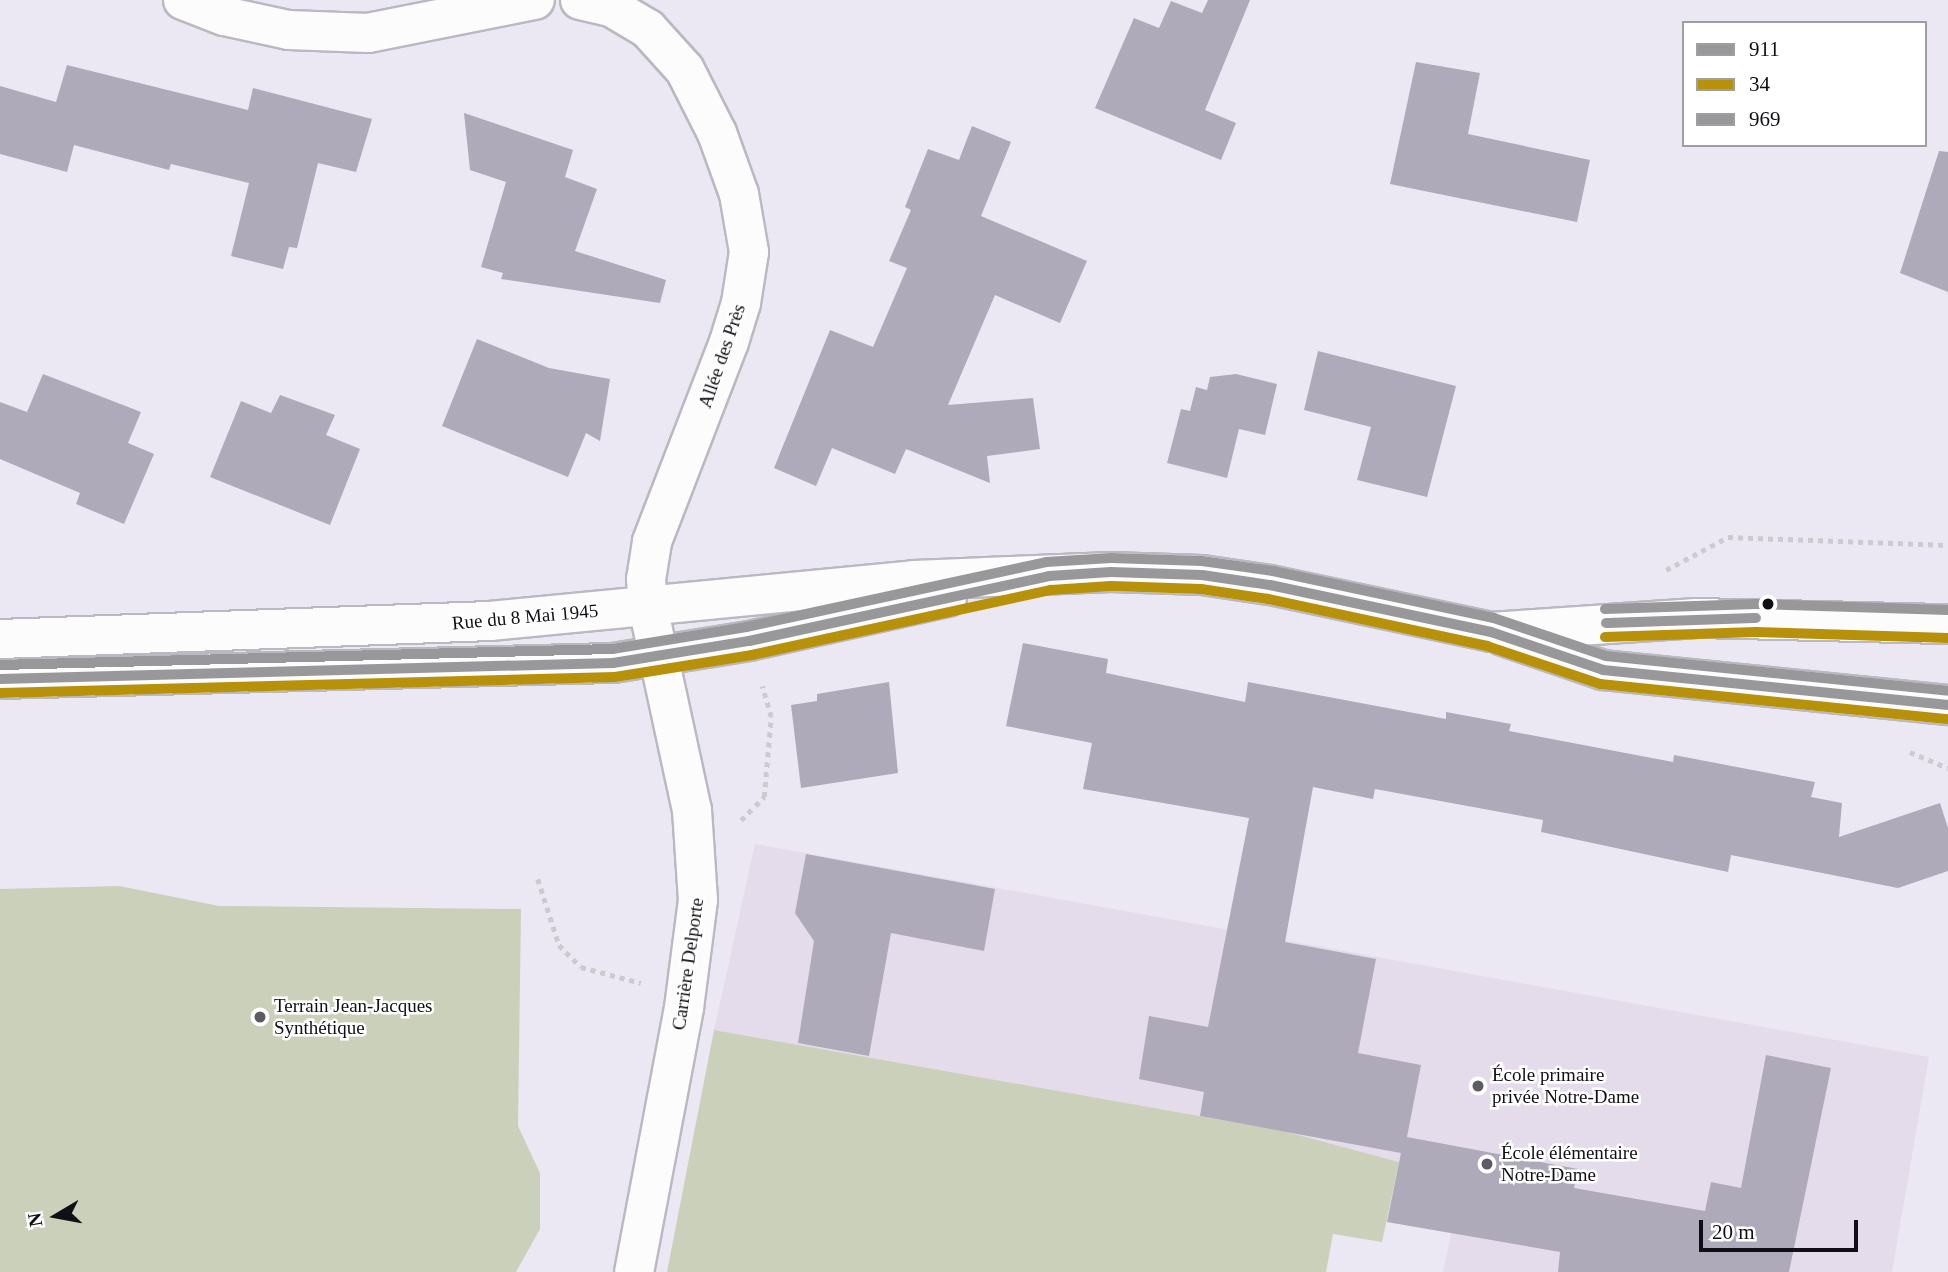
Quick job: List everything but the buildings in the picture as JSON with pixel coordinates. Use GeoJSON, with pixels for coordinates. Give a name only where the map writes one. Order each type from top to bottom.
{"type":"FeatureCollection","features":[{"type":"Feature","properties":{"kind":"main road"},"geometry":{"type":"LineString","coordinates":[[183,0],[224,16],[289,30],[369,33],[535,0]]}},
{"type":"Feature","properties":{"kind":"main road","name":"Allée des Près"},"geometry":{"type":"LineString","coordinates":[[603,2],[648,29],[685,70],[717,133],[738,194],[749,252],[741,303],[729,342],[652,542],[648,607],[658,657]]}},
{"type":"Feature","properties":{"kind":"main road","name":"Rue du 8 Mai 1945"},"geometry":{"type":"LineString","coordinates":[[0,639],[358,629],[648,607],[890,582],[1111,572],[1202,575],[1270,585],[1491,632],[1603,670],[1948,705]]}},
{"type":"Feature","properties":{"kind":"main road","name":"Rue du 8 Mai 1945"},"geometry":{"type":"LineString","coordinates":[[0,679],[572,664],[658,657],[1049,576]]}},
{"type":"Feature","properties":{"kind":"main road","name":"Rue du 8 Mai 1945"},"geometry":{"type":"LineString","coordinates":[[1491,632],[1697,618],[1948,624]]}},
{"type":"Feature","properties":{"kind":"main road","name":"Carrière Delporte"},"geometry":{"type":"LineString","coordinates":[[634,1272],[693,951],[698,862],[692,810],[658,657]]}},
{"type":"Feature","properties":{"kind":"path"},"geometry":{"type":"LineString","coordinates":[[698,862],[764,797],[771,717],[760,677]]}},
{"type":"Feature","properties":{"kind":"path"},"geometry":{"type":"LineString","coordinates":[[538,879],[559,944],[581,967],[646,985],[684,1008]]}},
{"type":"Feature","properties":{"kind":"shaded area","name":"École primaire privée Notre-Dame"},"geometry":{"type":"Polygon","coordinates":[[[755,844],[1929,1057],[1892,1272],[1443,1272],[1451,1233],[1387,1222],[1399,1162],[1282,1131],[714,1030],[755,844]]]}},
{"type":"Feature","properties":{"kind":"green space","name":"Terrain Jean-Jacques Synthétique"},"geometry":{"type":"Polygon","coordinates":[[[119,886],[219,906],[521,909],[518,1126],[540,1173],[540,1229],[516,1272],[0,1272],[0,889],[119,886]]]}},
{"type":"Feature","properties":{"kind":"green space"},"geometry":{"type":"Polygon","coordinates":[[[714,1030],[1283,1131],[1399,1162],[1382,1242],[1333,1234],[1326,1272],[667,1272],[714,1030]]]}},
{"type":"Feature","properties":{"kind":"transit line","name":"969"},"geometry":{"type":"LineString","coordinates":[[0,665],[612,649],[746,627],[1046,562],[1111,558],[1202,561],[1273,571],[1494,618],[1606,656],[1948,691]]}},
{"type":"Feature","properties":{"kind":"transit line","name":"911"},"geometry":{"type":"LineString","coordinates":[[0,679],[613,663],[749,641],[1049,576],[1111,572],[1202,575],[1270,585],[1491,632],[1603,670],[1948,705]]}},
{"type":"Feature","properties":{"kind":"transit line","name":"34"},"geometry":{"type":"LineString","coordinates":[[0,693],[615,677],[752,655],[1051,590],[1111,586],[1201,589],[1268,599],[1487,646],[1600,684],[1947,719]]}},
{"type":"Feature","properties":{"kind":"transit line","name":"969"},"geometry":{"type":"LineString","coordinates":[[1605,609],[1756,604],[1948,610]]}},
{"type":"Feature","properties":{"kind":"transit line","name":"911"},"geometry":{"type":"LineString","coordinates":[[1606,623],[1756,618]]}},
{"type":"Feature","properties":{"kind":"transit line","name":"34"},"geometry":{"type":"LineString","coordinates":[[1605,637],[1756,632],[1948,638]]}},
{"type":"Feature","properties":{"kind":"place","name":"Terrain Jean-Jacques Synthétique"},"geometry":{"type":"Point","coordinates":[260,1017]}},
{"type":"Feature","properties":{"kind":"place","name":"École primaire privée Notre-Dame"},"geometry":{"type":"Point","coordinates":[1478,1086]}},
{"type":"Feature","properties":{"kind":"place","name":"École élémentaire Notre-Dame"},"geometry":{"type":"Point","coordinates":[1487,1164]}}]}
